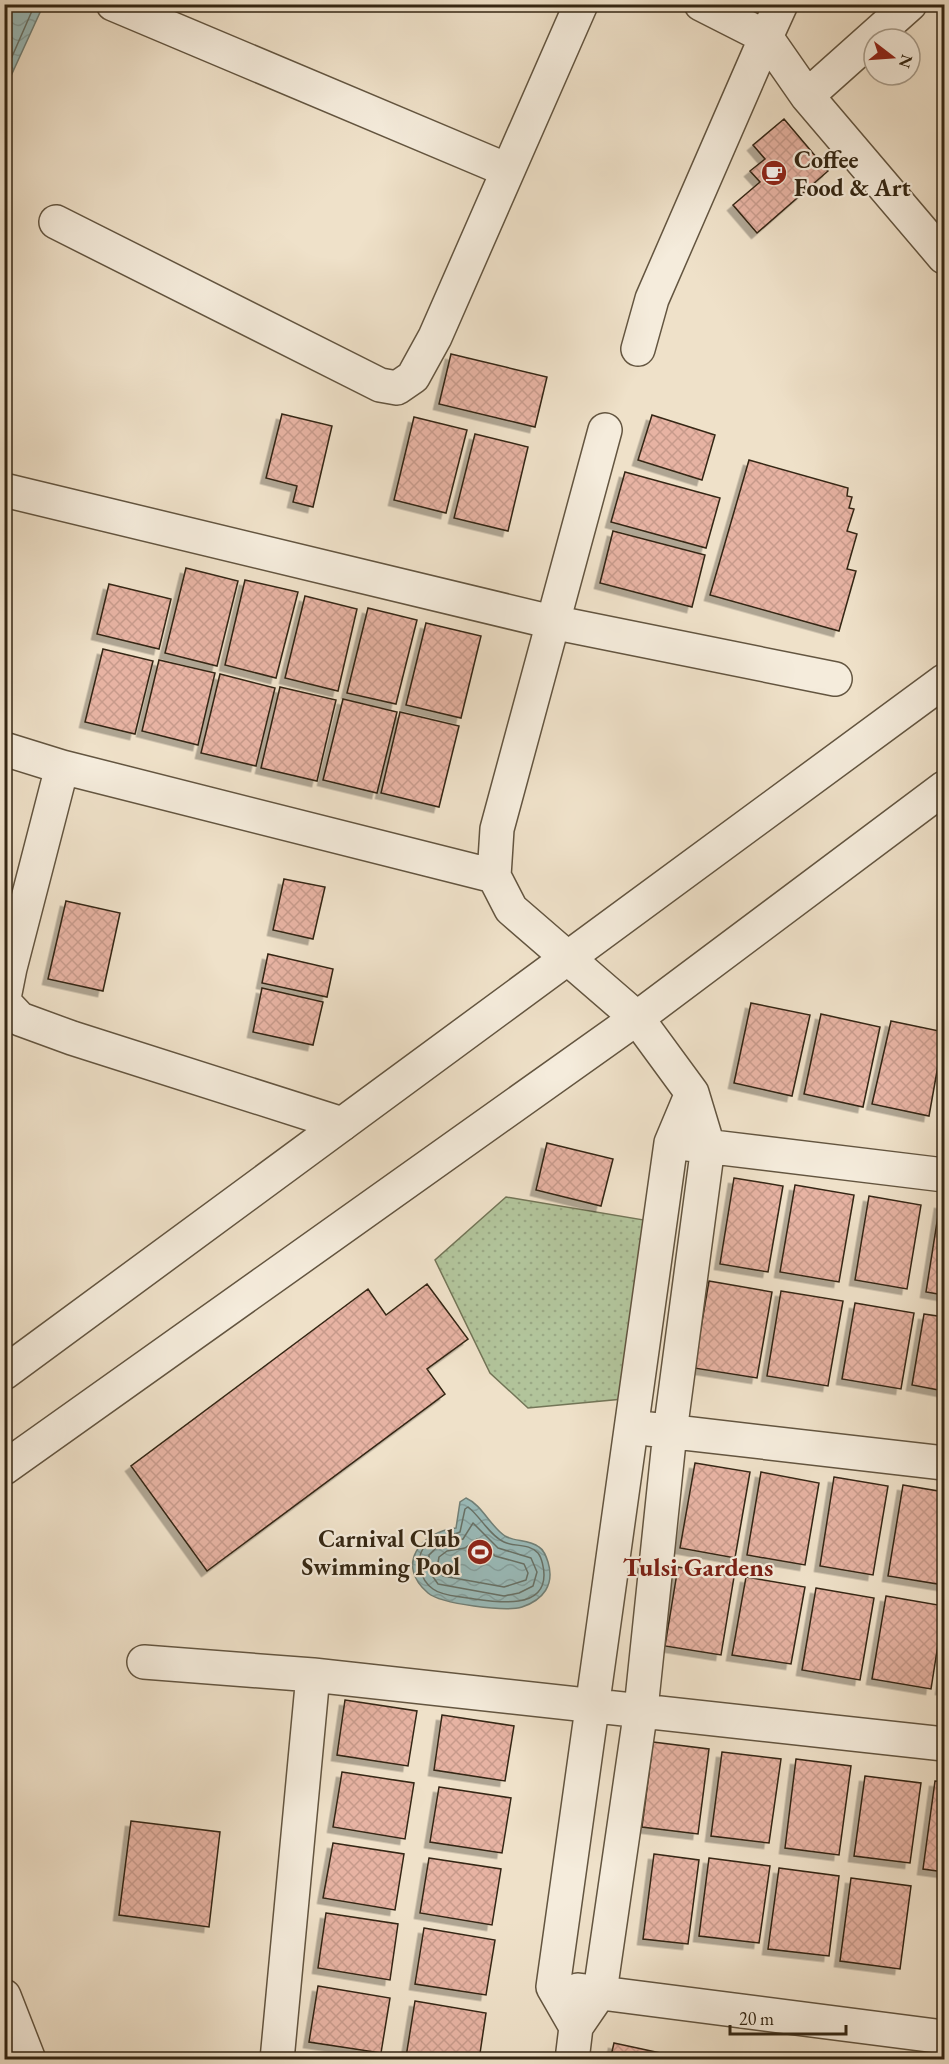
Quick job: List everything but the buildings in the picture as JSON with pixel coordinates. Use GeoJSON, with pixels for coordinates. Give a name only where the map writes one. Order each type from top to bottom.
{"type":"FeatureCollection","features":[{"type":"Feature","properties":{"kind":"street"},"geometry":{"type":"LineString","coordinates":[[113,4],[507,170]]}},
{"type":"Feature","properties":{"kind":"street"},"geometry":{"type":"LineString","coordinates":[[56,222],[380,385],[397,388],[413,377],[435,337],[581,4]]}},
{"type":"Feature","properties":{"kind":"street"},"geometry":{"type":"LineString","coordinates":[[701,4],[766,37],[807,96],[945,257]]}},
{"type":"Feature","properties":{"kind":"street"},"geometry":{"type":"LineString","coordinates":[[638,349],[652,299],[781,4]]}},
{"type":"Feature","properties":{"kind":"street"},"geometry":{"type":"LineString","coordinates":[[807,96],[910,4]]}},
{"type":"Feature","properties":{"kind":"street"},"geometry":{"type":"LineString","coordinates":[[572,2060],[576,2027],[600,1992],[641,1710],[670,1432],[708,1146],[692,1093],[637,1018],[572,958],[511,909],[494,876],[497,829],[605,430]]}},
{"type":"Feature","properties":{"kind":"street"},"geometry":{"type":"LineString","coordinates":[[4,490],[552,622],[835,679]]}},
{"type":"Feature","properties":{"kind":"street"},"geometry":{"type":"LineString","coordinates":[[4,1374],[342,1124],[572,958],[945,681]]}},
{"type":"Feature","properties":{"kind":"street"},"geometry":{"type":"LineString","coordinates":[[4,749],[62,767],[494,876]]}},
{"type":"Feature","properties":{"kind":"street"},"geometry":{"type":"LineString","coordinates":[[62,767],[9,968],[4,1000],[20,1019],[72,1038],[342,1124]]}},
{"type":"Feature","properties":{"kind":"street"},"geometry":{"type":"LineString","coordinates":[[4,1468],[637,1018],[945,788]]}},
{"type":"Feature","properties":{"kind":"street"},"geometry":{"type":"LineString","coordinates":[[576,2027],[553,1987],[671,1143],[692,1093]]}},
{"type":"Feature","properties":{"kind":"street"},"geometry":{"type":"LineString","coordinates":[[671,1143],[945,1175]]}},
{"type":"Feature","properties":{"kind":"street"},"geometry":{"type":"LineString","coordinates":[[633,1426],[945,1463]]}},
{"type":"Feature","properties":{"kind":"street"},"geometry":{"type":"LineString","coordinates":[[144,1662],[313,1675],[945,1744]]}},
{"type":"Feature","properties":{"kind":"street"},"geometry":{"type":"LineString","coordinates":[[277,2060],[313,1675]]}},
{"type":"Feature","properties":{"kind":"street"},"geometry":{"type":"LineString","coordinates":[[553,1987],[945,2037]]}},
{"type":"Feature","properties":{"kind":"street"},"geometry":{"type":"LineString","coordinates":[[4,1995],[28,2060]]}},
{"type":"Feature","properties":{"kind":"green space"},"geometry":{"type":"Polygon","coordinates":[[[506,1197],[644,1220],[623,1399],[528,1408],[490,1373],[435,1260],[506,1197]]]}},
{"type":"Feature","properties":{"kind":"water"},"geometry":{"type":"Polygon","coordinates":[[[5,4],[37,5],[42,8],[5,89],[5,4]]]}},
{"type":"Feature","properties":{"kind":"water","name":"Carnival Club Swimming Pool"},"geometry":{"type":"Polygon","coordinates":[[[466,1498],[477,1505],[505,1536],[531,1543],[544,1551],[550,1578],[546,1590],[536,1600],[514,1608],[474,1606],[435,1597],[418,1582],[413,1572],[416,1552],[432,1536],[456,1528],[460,1502],[466,1498]]]}},
{"type":"Feature","properties":{"kind":"place","name":"Coffee Food & Art"},"geometry":{"type":"Point","coordinates":[774,173]}},
{"type":"Feature","properties":{"kind":"place","name":"Carnival Club Swimming Pool"},"geometry":{"type":"Point","coordinates":[480,1552]}},
{"type":"Feature","properties":{"kind":"district","name":"Tulsi Gardens"},"geometry":{"type":"Point","coordinates":[698,1567]}}]}
